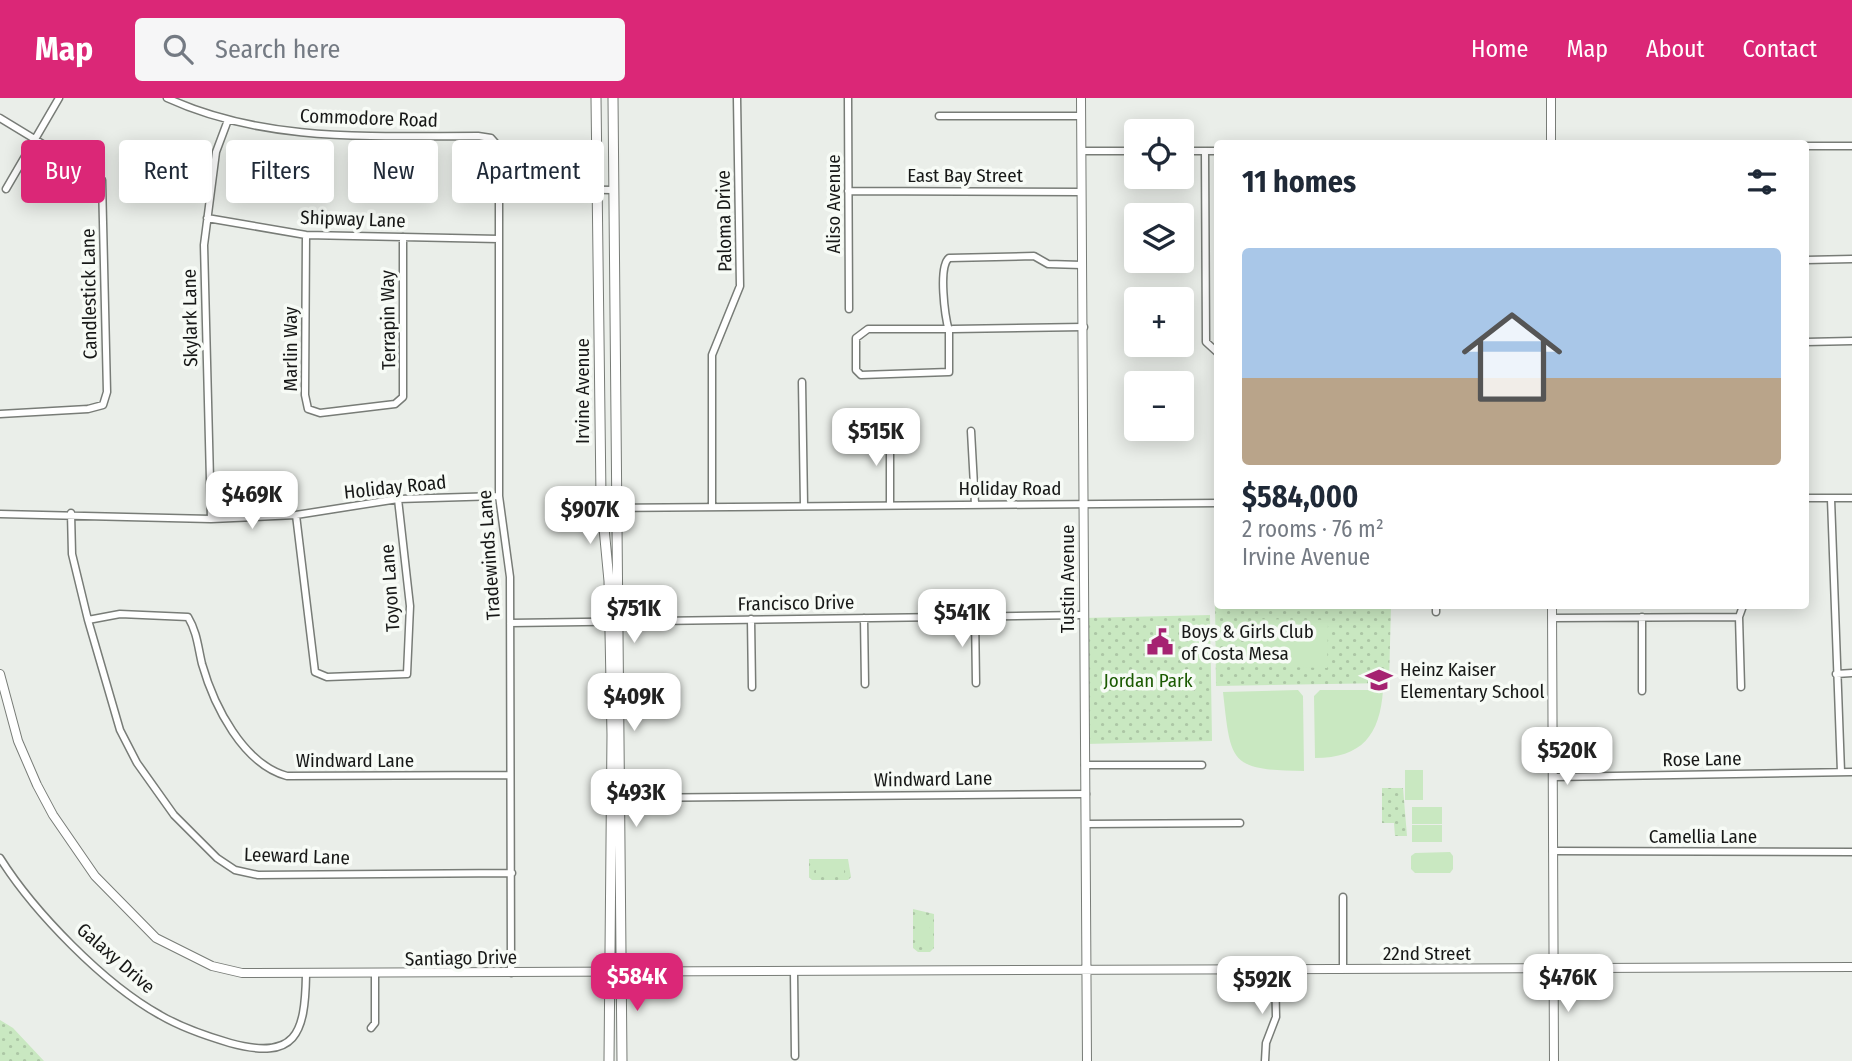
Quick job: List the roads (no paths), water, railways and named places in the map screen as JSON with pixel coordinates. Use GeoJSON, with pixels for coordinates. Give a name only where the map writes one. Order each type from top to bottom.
{"type":"FeatureCollection","features":[{"type":"Feature","properties":{"kind":"main road","name":"Irvine Avenue"},"geometry":{"type":"LineString","coordinates":[[596,98],[596,140]]}},
{"type":"Feature","properties":{"kind":"main road","name":"Irvine Avenue"},"geometry":{"type":"LineString","coordinates":[[613,98],[617,508],[613,622],[622,1061]]}},
{"type":"Feature","properties":{"kind":"main road","name":"Irvine Avenue"},"geometry":{"type":"LineString","coordinates":[[597,203],[601,508],[613,622]]}},
{"type":"Feature","properties":{"kind":"main road","name":"Irvine Avenue"},"geometry":{"type":"LineString","coordinates":[[609,1061],[616,798]]}},
{"type":"Feature","properties":{"kind":"street"},"geometry":{"type":"LineString","coordinates":[[6,188],[59,98]]}},
{"type":"Feature","properties":{"kind":"street","name":"Commodore Road"},"geometry":{"type":"LineString","coordinates":[[167,98],[228,120],[311,135],[491,138]]}},
{"type":"Feature","properties":{"kind":"street","name":"Paloma Drive"},"geometry":{"type":"LineString","coordinates":[[712,505],[712,355],[740,286],[737,98]]}},
{"type":"Feature","properties":{"kind":"street","name":"Aliso Avenue"},"geometry":{"type":"LineString","coordinates":[[848,98],[849,309]]}},
{"type":"Feature","properties":{"kind":"street","name":"Tustin Avenue"},"geometry":{"type":"LineString","coordinates":[[1081,98],[1084,327],[1082,615],[1087,1061]]}},
{"type":"Feature","properties":{"kind":"street"},"geometry":{"type":"LineString","coordinates":[[1550,140],[1551,98]]}},
{"type":"Feature","properties":{"kind":"street"},"geometry":{"type":"LineString","coordinates":[[939,116],[1081,116]]}},
{"type":"Feature","properties":{"kind":"street"},"geometry":{"type":"LineString","coordinates":[[0,118],[36,138]]}},
{"type":"Feature","properties":{"kind":"street","name":"Skylark Lane"},"geometry":{"type":"LineString","coordinates":[[211,519],[204,246],[216,152],[228,120]]}},
{"type":"Feature","properties":{"kind":"street","name":"Candlestick Lane"},"geometry":{"type":"LineString","coordinates":[[0,414],[88,409],[103,405],[107,392],[103,182],[36,138]]}},
{"type":"Feature","properties":{"kind":"street"},"geometry":{"type":"LineString","coordinates":[[1809,146],[1852,146]]}},
{"type":"Feature","properties":{"kind":"street"},"geometry":{"type":"LineString","coordinates":[[1083,151],[1124,151]]}},
{"type":"Feature","properties":{"kind":"street"},"geometry":{"type":"LineString","coordinates":[[1194,151],[1214,151]]}},
{"type":"Feature","properties":{"kind":"street"},"geometry":{"type":"LineString","coordinates":[[1205,151],[1206,342],[1214,350]]}},
{"type":"Feature","properties":{"kind":"street"},"geometry":{"type":"LineString","coordinates":[[604,189],[613,190]]}},
{"type":"Feature","properties":{"kind":"street","name":"East Bay Street"},"geometry":{"type":"LineString","coordinates":[[848,191],[1081,192]]}},
{"type":"Feature","properties":{"kind":"street","name":"Tradewinds Lane"},"geometry":{"type":"LineString","coordinates":[[500,203],[499,496],[510,577],[510,973]]}},
{"type":"Feature","properties":{"kind":"street","name":"Shipway Lane"},"geometry":{"type":"LineString","coordinates":[[207,218],[306,235],[499,239]]}},
{"type":"Feature","properties":{"kind":"street","name":"Marlin Way"},"geometry":{"type":"LineString","coordinates":[[306,235],[305,395],[308,409],[320,413],[401,401]]}},
{"type":"Feature","properties":{"kind":"street","name":"Terrapin Way"},"geometry":{"type":"LineString","coordinates":[[401,401],[406,393],[403,237]]}},
{"type":"Feature","properties":{"kind":"street"},"geometry":{"type":"LineString","coordinates":[[1082,265],[1048,264],[1034,256],[949,258],[944,265],[945,316],[951,329],[949,370],[946,374],[861,375],[856,370],[856,338],[868,329],[951,329],[1084,327]]}},
{"type":"Feature","properties":{"kind":"street"},"geometry":{"type":"LineString","coordinates":[[1809,260],[1852,259]]}},
{"type":"Feature","properties":{"kind":"street"},"geometry":{"type":"LineString","coordinates":[[1809,342],[1852,341]]}},
{"type":"Feature","properties":{"kind":"street"},"geometry":{"type":"LineString","coordinates":[[802,382],[804,505]]}},
{"type":"Feature","properties":{"kind":"street"},"geometry":{"type":"LineString","coordinates":[[890,431],[890,505]]}},
{"type":"Feature","properties":{"kind":"street"},"geometry":{"type":"LineString","coordinates":[[971,431],[975,504]]}},
{"type":"Feature","properties":{"kind":"street","name":"Holiday Road"},"geometry":{"type":"LineString","coordinates":[[0,514],[71,513],[211,519],[296,515],[398,499],[499,496]]}},
{"type":"Feature","properties":{"kind":"street"},"geometry":{"type":"LineString","coordinates":[[1809,498],[1852,498]]}},
{"type":"Feature","properties":{"kind":"street","name":"Toyon Lane"},"geometry":{"type":"LineString","coordinates":[[296,515],[315,673],[327,677],[407,674],[410,606],[398,499]]}},
{"type":"Feature","properties":{"kind":"street"},"geometry":{"type":"LineString","coordinates":[[1831,499],[1841,772]]}},
{"type":"Feature","properties":{"kind":"street","name":"Holiday Road"},"geometry":{"type":"LineString","coordinates":[[601,508],[1214,503]]}},
{"type":"Feature","properties":{"kind":"street","name":"Leeward Lane"},"geometry":{"type":"LineString","coordinates":[[71,513],[72,554],[120,730],[137,763],[174,815],[217,858],[235,870],[258,874],[512,873]]}},
{"type":"Feature","properties":{"kind":"street"},"geometry":{"type":"LineString","coordinates":[[1552,609],[1554,1061]]}},
{"type":"Feature","properties":{"kind":"street"},"geometry":{"type":"LineString","coordinates":[[1741,687],[1739,617],[1742,609]]}},
{"type":"Feature","properties":{"kind":"street","name":"Windward Lane"},"geometry":{"type":"LineString","coordinates":[[88,620],[120,614],[188,617],[194,628],[216,703],[240,740],[270,771],[287,776],[509,775]]}},
{"type":"Feature","properties":{"kind":"street"},"geometry":{"type":"LineString","coordinates":[[975,614],[976,683]]}},
{"type":"Feature","properties":{"kind":"street","name":"Francisco Drive"},"geometry":{"type":"LineString","coordinates":[[510,622],[975,614],[1082,615]]}},
{"type":"Feature","properties":{"kind":"street"},"geometry":{"type":"LineString","coordinates":[[1642,617],[1642,691]]}},
{"type":"Feature","properties":{"kind":"street"},"geometry":{"type":"LineString","coordinates":[[1552,618],[1739,617]]}},
{"type":"Feature","properties":{"kind":"street"},"geometry":{"type":"LineString","coordinates":[[864,618],[865,684]]}},
{"type":"Feature","properties":{"kind":"street"},"geometry":{"type":"LineString","coordinates":[[751,619],[752,687]]}},
{"type":"Feature","properties":{"kind":"street"},"geometry":{"type":"LineString","coordinates":[[1836,674],[1852,673]]}},
{"type":"Feature","properties":{"kind":"street","name":"Santiago Drive"},"geometry":{"type":"LineString","coordinates":[[0,674],[18,741],[53,815],[95,876],[156,937],[212,967],[242,973],[306,975],[1086,970]]}},
{"type":"Feature","properties":{"kind":"street"},"geometry":{"type":"LineString","coordinates":[[1085,765],[1202,765]]}},
{"type":"Feature","properties":{"kind":"street","name":"Rose Lane"},"geometry":{"type":"LineString","coordinates":[[1553,777],[1852,772]]}},
{"type":"Feature","properties":{"kind":"street","name":"Windward Lane"},"geometry":{"type":"LineString","coordinates":[[616,798],[1086,793]]}},
{"type":"Feature","properties":{"kind":"street"},"geometry":{"type":"LineString","coordinates":[[1086,824],[1240,823]]}},
{"type":"Feature","properties":{"kind":"street","name":"Camellia Lane"},"geometry":{"type":"LineString","coordinates":[[1553,851],[1852,852]]}},
{"type":"Feature","properties":{"kind":"street","name":"Galaxy Drive"},"geometry":{"type":"LineString","coordinates":[[0,858],[28,897],[100,970],[131,997],[178,1025],[257,1052],[271,1051],[290,1041],[301,1027],[305,1018],[306,975]]}},
{"type":"Feature","properties":{"kind":"street"},"geometry":{"type":"LineString","coordinates":[[1343,897],[1343,969]]}},
{"type":"Feature","properties":{"kind":"street","name":"22nd Street"},"geometry":{"type":"LineString","coordinates":[[1086,970],[1852,967]]}},
{"type":"Feature","properties":{"kind":"street"},"geometry":{"type":"LineString","coordinates":[[1265,1061],[1266,1043],[1276,1017],[1275,969]]}},
{"type":"Feature","properties":{"kind":"street"},"geometry":{"type":"LineString","coordinates":[[794,972],[795,1056]]}},
{"type":"Feature","properties":{"kind":"street"},"geometry":{"type":"LineString","coordinates":[[371,1028],[375,1024],[375,975]]}},
{"type":"Feature","properties":{"kind":"place","name":"Boys & Girls Club of Costa Mesa"},"geometry":{"type":"Point","coordinates":[1160,642]}},
{"type":"Feature","properties":{"kind":"place","name":"Heinz Kaiser Elementary School"},"geometry":{"type":"Point","coordinates":[1379,680]}},
{"type":"Feature","properties":{"kind":"park label","name":"Jordan Park"},"geometry":{"type":"Point","coordinates":[1148,680]}}]}
